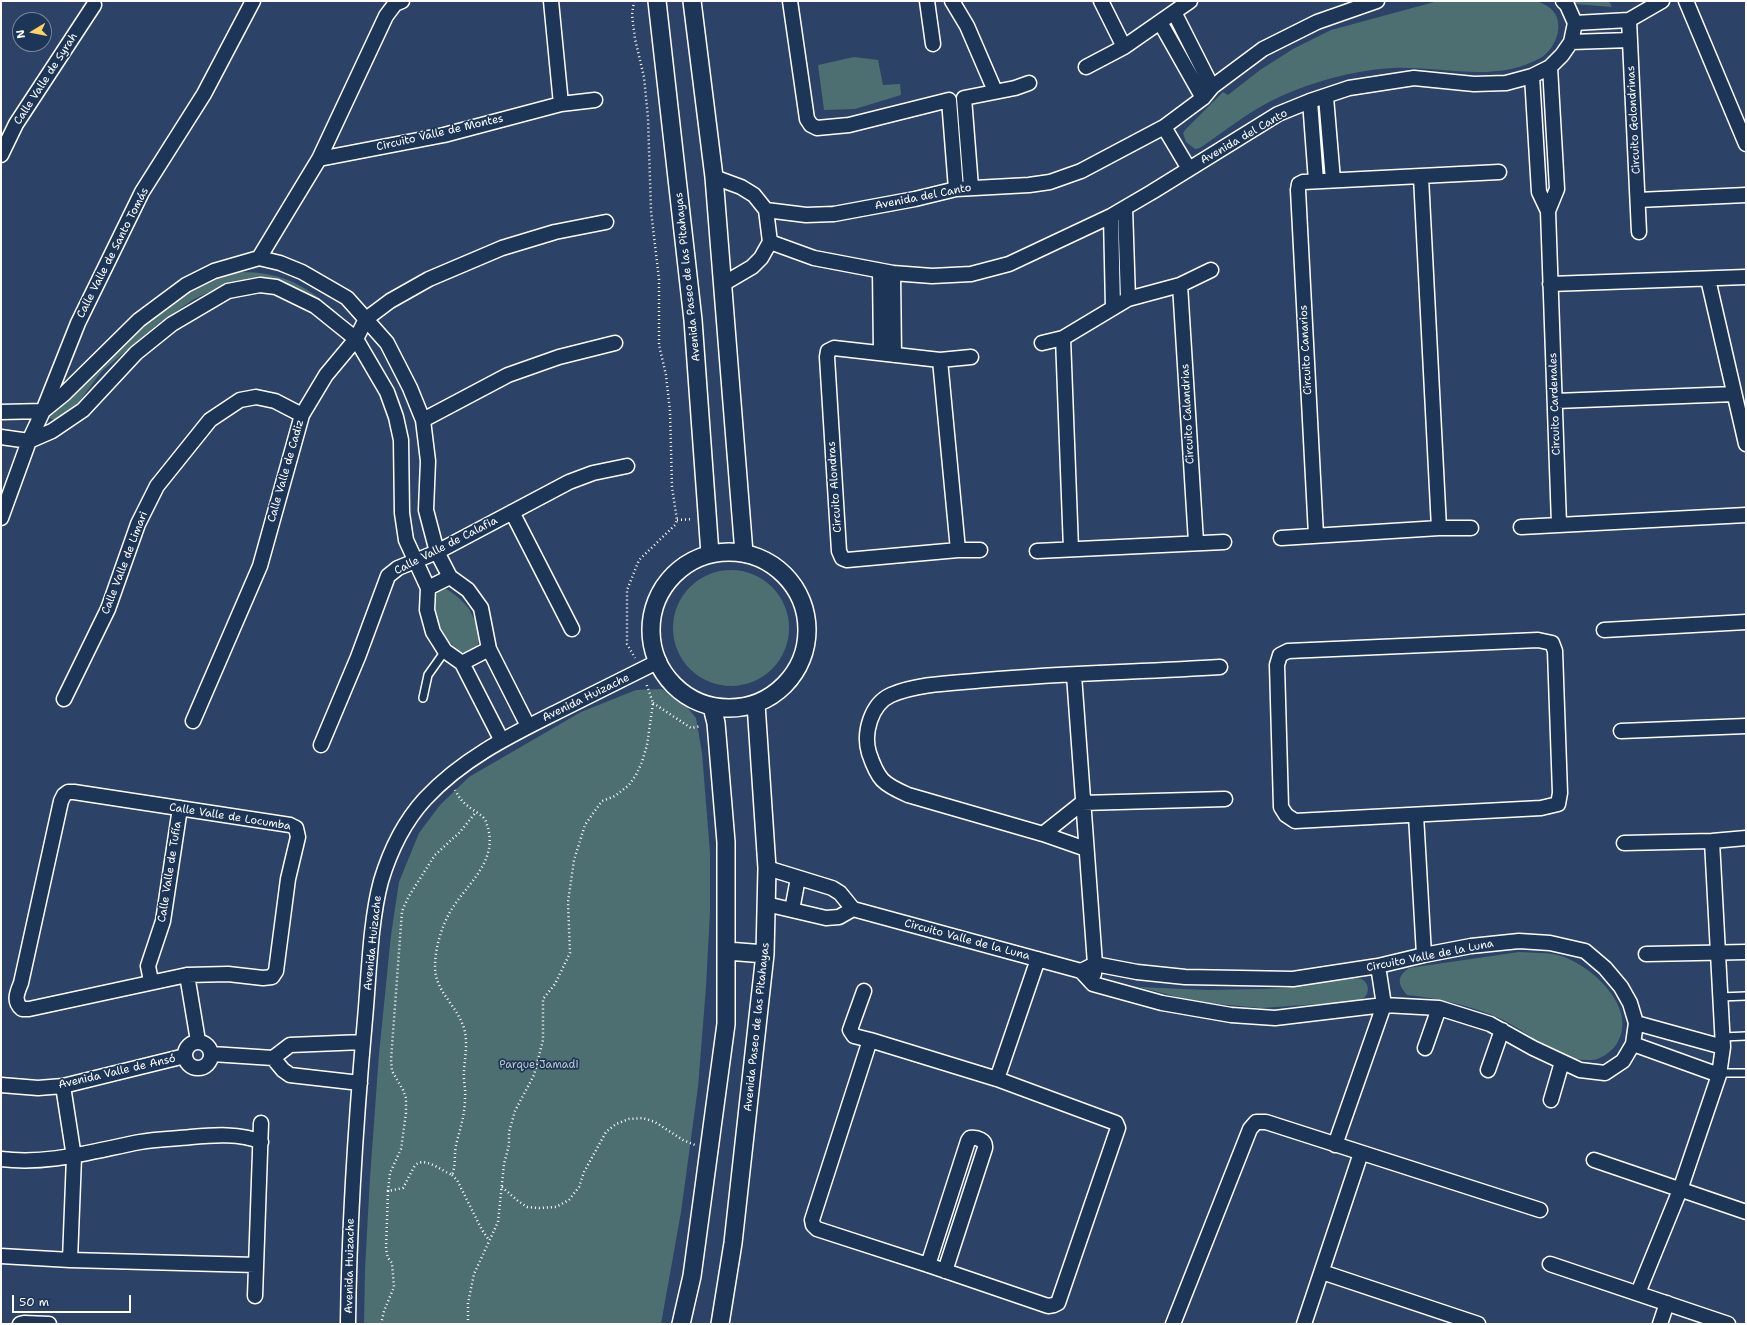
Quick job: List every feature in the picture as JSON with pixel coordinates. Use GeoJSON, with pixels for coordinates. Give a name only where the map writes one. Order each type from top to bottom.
{"type":"FeatureCollection","features":[{"type":"Feature","properties":{"kind":"street","name":"Calle Valle de Santo Tomás"},"geometry":{"type":"LineString","coordinates":[[1,518],[29,441],[44,411],[78,323],[139,199],[204,94],[253,1]]}},
{"type":"Feature","properties":{"kind":"street"},"geometry":{"type":"LineString","coordinates":[[259,258],[319,159],[386,16],[395,4],[402,1]]}},
{"type":"Feature","properties":{"kind":"street"},"geometry":{"type":"LineString","coordinates":[[551,1],[561,104]]}},
{"type":"Feature","properties":{"kind":"street","name":"Avenida Paseo de las Pitahayas"},"geometry":{"type":"LineString","coordinates":[[657,1],[669,95],[693,320],[710,554]]}},
{"type":"Feature","properties":{"kind":"street"},"geometry":{"type":"LineString","coordinates":[[692,1],[714,177],[744,553]]}},
{"type":"Feature","properties":{"kind":"street"},"geometry":{"type":"LineString","coordinates":[[790,1],[807,119],[811,125],[816,128],[849,125],[948,100],[956,189]]}},
{"type":"Feature","properties":{"kind":"street"},"geometry":{"type":"LineString","coordinates":[[927,1],[933,44]]}},
{"type":"Feature","properties":{"kind":"street"},"geometry":{"type":"LineString","coordinates":[[952,1],[967,26],[995,91]]}},
{"type":"Feature","properties":{"kind":"street"},"geometry":{"type":"LineString","coordinates":[[1100,1],[1124,47]]}},
{"type":"Feature","properties":{"kind":"street"},"geometry":{"type":"LineString","coordinates":[[1086,67],[1124,47],[1190,1]]}},
{"type":"Feature","properties":{"kind":"street","name":"Avenida del Canto"},"geometry":{"type":"LineString","coordinates":[[766,210],[806,215],[834,214],[916,199],[956,189],[1029,185],[1050,182],[1082,171],[1164,128],[1203,98],[1212,87],[1263,49],[1318,22],[1377,1]]}},
{"type":"Feature","properties":{"kind":"street"},"geometry":{"type":"LineString","coordinates":[[1563,1],[1567,5],[1575,23],[1629,20],[1662,1]]}},
{"type":"Feature","properties":{"kind":"street"},"geometry":{"type":"LineString","coordinates":[[1686,1],[1746,144]]}},
{"type":"Feature","properties":{"kind":"street","name":"Calle Valle de Syrah"},"geometry":{"type":"LineString","coordinates":[[1,156],[16,124],[94,5]]}},
{"type":"Feature","properties":{"kind":"street"},"geometry":{"type":"LineString","coordinates":[[1174,12],[1212,87]]}},
{"type":"Feature","properties":{"kind":"street","name":"Circuito Golondrinas"},"geometry":{"type":"LineString","coordinates":[[1629,20],[1639,232]]}},
{"type":"Feature","properties":{"kind":"street"},"geometry":{"type":"LineString","coordinates":[[1160,22],[1203,98]]}},
{"type":"Feature","properties":{"kind":"street","name":"Avenida del Canto"},"geometry":{"type":"LineString","coordinates":[[770,242],[814,258],[886,272],[932,276],[971,274],[1009,264],[1125,208],[1278,114],[1310,101],[1326,97],[1349,88],[1414,78],[1474,84],[1506,83],[1532,76],[1550,67],[1562,55],[1571,42],[1575,23]]}},
{"type":"Feature","properties":{"kind":"street"},"geometry":{"type":"LineString","coordinates":[[1571,42],[1630,40]]}},
{"type":"Feature","properties":{"kind":"street","name":"Circuito Cardenales"},"geometry":{"type":"LineString","coordinates":[[1548,211],[1557,189],[1550,67]]}},
{"type":"Feature","properties":{"kind":"street","name":"Circuito Cardenales"},"geometry":{"type":"LineString","coordinates":[[1532,76],[1539,192],[1548,211],[1560,524]]}},
{"type":"Feature","properties":{"kind":"street"},"geometry":{"type":"LineString","coordinates":[[971,187],[964,98],[1015,88],[1029,83]]}},
{"type":"Feature","properties":{"kind":"street"},"geometry":{"type":"LineString","coordinates":[[1326,97],[1333,180]]}},
{"type":"Feature","properties":{"kind":"street","name":"Circuito Valle de Montes"},"geometry":{"type":"LineString","coordinates":[[319,159],[444,135],[561,104],[595,100]]}},
{"type":"Feature","properties":{"kind":"street"},"geometry":{"type":"LineString","coordinates":[[1310,101],[1316,181]]}},
{"type":"Feature","properties":{"kind":"street","name":"Avenida del Canto"},"geometry":{"type":"LineString","coordinates":[[1164,128],[1189,169]]}},
{"type":"Feature","properties":{"kind":"street","name":"Circuito Canarios"},"geometry":{"type":"LineString","coordinates":[[1316,535],[1298,190],[1299,184],[1303,182],[1316,181],[1498,172]]}},
{"type":"Feature","properties":{"kind":"street"},"geometry":{"type":"LineString","coordinates":[[714,177],[742,187],[754,195],[766,210],[770,242],[761,258],[752,268],[723,284]]}},
{"type":"Feature","properties":{"kind":"street"},"geometry":{"type":"LineString","coordinates":[[1420,177],[1439,528]]}},
{"type":"Feature","properties":{"kind":"street"},"geometry":{"type":"LineString","coordinates":[[1638,200],[1746,194]]}},
{"type":"Feature","properties":{"kind":"street"},"geometry":{"type":"LineString","coordinates":[[1125,208],[1128,299]]}},
{"type":"Feature","properties":{"kind":"street"},"geometry":{"type":"LineString","coordinates":[[1110,216],[1113,308]]}},
{"type":"Feature","properties":{"kind":"street","name":"Calle Valle de Cadiz"},"geometry":{"type":"LineString","coordinates":[[194,721],[260,566],[302,415],[326,375],[356,339],[366,319],[390,301],[429,279],[502,248],[555,232],[606,222]]}},
{"type":"Feature","properties":{"kind":"street"},"geometry":{"type":"LineString","coordinates":[[1,412],[44,411],[64,394],[138,320],[186,285],[214,271],[259,258],[280,263],[302,272],[347,298],[387,343],[410,388],[423,420],[428,461],[426,510],[437,552],[450,576],[468,590],[481,608],[489,649],[528,726]]}},
{"type":"Feature","properties":{"kind":"street"},"geometry":{"type":"LineString","coordinates":[[1042,343],[1063,338],[1128,299],[1180,285],[1210,270]]}},
{"type":"Feature","properties":{"kind":"street"},"geometry":{"type":"LineString","coordinates":[[886,272],[887,354]]}},
{"type":"Feature","properties":{"kind":"street"},"geometry":{"type":"LineString","coordinates":[[1550,284],[1746,277]]}},
{"type":"Feature","properties":{"kind":"street"},"geometry":{"type":"LineString","coordinates":[[1708,279],[1746,444]]}},
{"type":"Feature","properties":{"kind":"street"},"geometry":{"type":"LineString","coordinates":[[1,437],[29,441],[52,430],[82,410],[136,353],[172,324],[228,291],[260,285],[276,287],[315,306],[356,339],[387,392],[396,417],[401,440],[402,513],[406,540],[428,588],[427,610],[433,632],[445,651],[462,663],[501,739]]}},
{"type":"Feature","properties":{"kind":"street","name":"Circuito Calandrias"},"geometry":{"type":"LineString","coordinates":[[1180,285],[1196,542]]}},
{"type":"Feature","properties":{"kind":"street"},"geometry":{"type":"LineString","coordinates":[[1063,338],[1071,549]]}},
{"type":"Feature","properties":{"kind":"street"},"geometry":{"type":"LineString","coordinates":[[423,420],[508,375],[559,357],[616,343]]}},
{"type":"Feature","properties":{"kind":"street","name":"Circuito Alondras"},"geometry":{"type":"LineString","coordinates":[[971,357],[940,360],[834,348],[828,351],[827,357],[839,551],[842,558],[847,560],[958,550],[980,550]]}},
{"type":"Feature","properties":{"kind":"street"},"geometry":{"type":"LineString","coordinates":[[940,360],[958,550]]}},
{"type":"Feature","properties":{"kind":"street"},"geometry":{"type":"LineString","coordinates":[[1556,401],[1734,394]]}},
{"type":"Feature","properties":{"kind":"street","name":"Calle Valle de Limari"},"geometry":{"type":"LineString","coordinates":[[64,699],[108,609],[138,524],[157,486],[210,420],[240,400],[256,398],[275,401],[302,415]]}},
{"type":"Feature","properties":{"kind":"street","name":"Calle Valle de Calafia"},"geometry":{"type":"LineString","coordinates":[[321,745],[358,657],[388,576],[398,568],[437,552],[575,480],[593,473],[627,466]]}},
{"type":"Feature","properties":{"kind":"street"},"geometry":{"type":"LineString","coordinates":[[512,512],[572,629]]}},
{"type":"Feature","properties":{"kind":"street"},"geometry":{"type":"LineString","coordinates":[[1521,527],[1746,515]]}},
{"type":"Feature","properties":{"kind":"street"},"geometry":{"type":"LineString","coordinates":[[1281,538],[1439,528],[1471,528]]}},
{"type":"Feature","properties":{"kind":"street"},"geometry":{"type":"LineString","coordinates":[[1038,551],[1196,542],[1224,542]]}},
{"type":"Feature","properties":{"kind":"street"},"geometry":{"type":"LineString","coordinates":[[723,552],[744,553],[768,562],[788,578],[801,599],[807,624],[805,649],[795,673],[778,692],[756,704],[734,708],[712,707],[693,700],[676,687],[663,671],[654,652],[651,629],[655,606],[665,584],[682,567],[710,554],[723,552]]}},
{"type":"Feature","properties":{"kind":"street"},"geometry":{"type":"LineString","coordinates":[[428,588],[450,576]]}},
{"type":"Feature","properties":{"kind":"street"},"geometry":{"type":"LineString","coordinates":[[1604,630],[1746,622]]}},
{"type":"Feature","properties":{"kind":"street"},"geometry":{"type":"LineString","coordinates":[[1530,640],[1545,640],[1552,643],[1555,659],[1560,793],[1558,804],[1541,808],[1416,815],[1296,821],[1286,815],[1281,807],[1276,665],[1280,655],[1288,651],[1530,640]]}},
{"type":"Feature","properties":{"kind":"street"},"geometry":{"type":"LineString","coordinates":[[462,663],[489,649]]}},
{"type":"Feature","properties":{"kind":"street","name":"Avenida Huizache"},"geometry":{"type":"LineString","coordinates":[[348,1324],[349,1240],[363,1042],[375,912],[381,883],[389,857],[399,835],[424,800],[447,777],[469,760],[501,739],[659,661]]}},
{"type":"Feature","properties":{"kind":"street"},"geometry":{"type":"LineString","coordinates":[[1086,849],[1043,834],[908,795],[889,786],[876,772],[868,748],[868,724],[878,705],[890,696],[928,685],[1019,677],[1220,667]]}},
{"type":"Feature","properties":{"kind":"street"},"geometry":{"type":"LineString","coordinates":[[1074,675],[1082,803],[1095,964],[1093,984]]}},
{"type":"Feature","properties":{"kind":"street","name":"Avenida Paseo de las Pitahayas"},"geometry":{"type":"LineString","coordinates":[[720,1324],[733,1243],[765,954],[767,868],[756,704]]}},
{"type":"Feature","properties":{"kind":"street"},"geometry":{"type":"LineString","coordinates":[[681,1324],[692,1276],[726,1024],[726,842],[716,723],[712,707]]}},
{"type":"Feature","properties":{"kind":"street"},"geometry":{"type":"LineString","coordinates":[[1621,731],[1746,726]]}},
{"type":"Feature","properties":{"kind":"street","name":"Calle Valle de Locumba"},"geometry":{"type":"LineString","coordinates":[[74,792],[290,825],[296,828],[298,837],[288,879],[276,971],[272,977],[263,978],[228,974],[187,975],[151,981],[30,1009],[22,1009],[17,1005],[16,997],[60,802],[64,795],[74,792]]}},
{"type":"Feature","properties":{"kind":"street"},"geometry":{"type":"LineString","coordinates":[[1043,834],[1082,803],[1225,799]]}},
{"type":"Feature","properties":{"kind":"street","name":"Calle Valle de Tufía"},"geometry":{"type":"LineString","coordinates":[[151,981],[148,966],[163,921],[180,808]]}},
{"type":"Feature","properties":{"kind":"street"},"geometry":{"type":"LineString","coordinates":[[1416,815],[1424,955]]}},
{"type":"Feature","properties":{"kind":"street"},"geometry":{"type":"LineString","coordinates":[[1624,843],[1712,841],[1746,838]]}},
{"type":"Feature","properties":{"kind":"street"},"geometry":{"type":"LineString","coordinates":[[1638,1293],[1680,1190],[1719,1074],[1722,1042],[1712,841]]}},
{"type":"Feature","properties":{"kind":"street"},"geometry":{"type":"LineString","coordinates":[[766,904],[833,918],[839,917],[853,909],[840,893],[832,888],[767,868]]}},
{"type":"Feature","properties":{"kind":"street"},"geometry":{"type":"LineString","coordinates":[[792,910],[798,878]]}},
{"type":"Feature","properties":{"kind":"street","name":"Circuito Valle de la Luna"},"geometry":{"type":"LineString","coordinates":[[853,909],[1081,971]]}},
{"type":"Feature","properties":{"kind":"street","name":"Circuito Valle de la Luna"},"geometry":{"type":"LineString","coordinates":[[1093,984],[1162,1003],[1231,1015],[1275,1018],[1384,1005],[1439,1008],[1490,1024],[1533,1048],[1580,1070],[1605,1073],[1623,1061],[1633,1044],[1636,1023],[1630,1003],[1621,987],[1605,968],[1585,951],[1550,943],[1519,941],[1471,946],[1378,966],[1293,979],[1185,977],[1136,972],[1095,964]]}},
{"type":"Feature","properties":{"kind":"street"},"geometry":{"type":"LineString","coordinates":[[727,952],[765,954]]}},
{"type":"Feature","properties":{"kind":"street"},"geometry":{"type":"LineString","coordinates":[[1646,954],[1746,952]]}},
{"type":"Feature","properties":{"kind":"street"},"geometry":{"type":"LineString","coordinates":[[997,1079],[1038,959]]}},
{"type":"Feature","properties":{"kind":"street"},"geometry":{"type":"LineString","coordinates":[[1093,984],[1081,971],[1095,964]]}},
{"type":"Feature","properties":{"kind":"street"},"geometry":{"type":"LineString","coordinates":[[1335,1145],[1384,1005],[1378,966]]}},
{"type":"Feature","properties":{"kind":"street"},"geometry":{"type":"LineString","coordinates":[[187,975],[198,1041]]}},
{"type":"Feature","properties":{"kind":"street"},"geometry":{"type":"LineString","coordinates":[[864,991],[850,1030],[854,1036],[870,1040],[997,1079],[1116,1122],[1118,1128],[1058,1303],[1048,1306],[817,1229],[813,1225],[812,1220],[870,1040]]}},
{"type":"Feature","properties":{"kind":"street"},"geometry":{"type":"LineString","coordinates":[[1425,1048],[1439,1008]]}},
{"type":"Feature","properties":{"kind":"street"},"geometry":{"type":"LineString","coordinates":[[1636,1023],[1722,1042]]}},
{"type":"Feature","properties":{"kind":"street"},"geometry":{"type":"LineString","coordinates":[[1488,1070],[1502,1030]]}},
{"type":"Feature","properties":{"kind":"street"},"geometry":{"type":"LineString","coordinates":[[198,1041],[207,1045],[212,1054]]}},
{"type":"Feature","properties":{"kind":"street"},"geometry":{"type":"LineString","coordinates":[[198,1041],[188,1046],[185,1056],[190,1065],[199,1068],[208,1064],[212,1054]]}},
{"type":"Feature","properties":{"kind":"street"},"geometry":{"type":"LineString","coordinates":[[212,1054],[273,1058],[290,1045],[363,1042]]}},
{"type":"Feature","properties":{"kind":"street"},"geometry":{"type":"LineString","coordinates":[[1633,1044],[1719,1074]]}},
{"type":"Feature","properties":{"kind":"street","name":"Avenida Valle de Ansó"},"geometry":{"type":"LineString","coordinates":[[1,1085],[38,1088],[63,1086],[185,1056]]}},
{"type":"Feature","properties":{"kind":"street"},"geometry":{"type":"LineString","coordinates":[[273,1058],[283,1070],[290,1075],[360,1083]]}},
{"type":"Feature","properties":{"kind":"street"},"geometry":{"type":"LineString","coordinates":[[1551,1100],[1562,1062]]}},
{"type":"Feature","properties":{"kind":"street"},"geometry":{"type":"LineString","coordinates":[[63,1086],[74,1157],[70,1260]]}},
{"type":"Feature","properties":{"kind":"street"},"geometry":{"type":"LineString","coordinates":[[1173,1324],[1250,1129],[1256,1122],[1266,1122],[1540,1210]]}},
{"type":"Feature","properties":{"kind":"street"},"geometry":{"type":"LineString","coordinates":[[255,1296],[261,1123]]}},
{"type":"Feature","properties":{"kind":"street"},"geometry":{"type":"LineString","coordinates":[[1,1159],[18,1161],[45,1161],[74,1157],[141,1142],[210,1136],[251,1138],[260,1142]]}},
{"type":"Feature","properties":{"kind":"street"},"geometry":{"type":"LineString","coordinates":[[928,1265],[968,1141],[970,1138],[974,1138],[983,1141],[986,1144],[986,1148],[944,1271]]}},
{"type":"Feature","properties":{"kind":"street"},"geometry":{"type":"LineString","coordinates":[[1304,1324],[1361,1153]]}},
{"type":"Feature","properties":{"kind":"street"},"geometry":{"type":"LineString","coordinates":[[1594,1160],[1746,1212]]}},
{"type":"Feature","properties":{"kind":"street"},"geometry":{"type":"LineString","coordinates":[[1,1256],[70,1260],[256,1265]]}},
{"type":"Feature","properties":{"kind":"street"},"geometry":{"type":"LineString","coordinates":[[1550,1264],[1728,1324]]}},
{"type":"Feature","properties":{"kind":"street"},"geometry":{"type":"LineString","coordinates":[[1322,1272],[1478,1324]]}},
{"type":"Feature","properties":{"kind":"street"},"geometry":{"type":"LineString","coordinates":[[1660,1324],[1667,1303]]}},
{"type":"Feature","properties":{"kind":"street"},"geometry":{"type":"LineString","coordinates":[[20,1324],[49,1324]]}},
{"type":"Feature","properties":{"kind":"lane"},"geometry":{"type":"LineString","coordinates":[[423,698],[428,675],[445,651]]}},
{"type":"Feature","properties":{"kind":"lane"},"geometry":{"type":"LineString","coordinates":[[1720,997],[1746,996]]}},
{"type":"Feature","properties":{"kind":"lane"},"geometry":{"type":"LineString","coordinates":[[1722,1042],[1746,1036]]}},
{"type":"Feature","properties":{"kind":"lane"},"geometry":{"type":"LineString","coordinates":[[1719,1074],[1746,1073]]}},
{"type":"Feature","properties":{"kind":"path"},"geometry":{"type":"LineString","coordinates":[[468,1324],[468,1303],[474,1274],[498,1222],[501,1186],[509,1145],[509,1132],[515,1111],[534,1075],[542,1040],[543,999],[555,984],[570,953],[568,902],[569,881],[575,855],[585,824],[602,801],[615,796],[629,785],[636,775],[648,745],[653,703],[642,670],[627,644],[627,590],[639,560],[675,525],[677,520],[672,487],[670,411],[666,375],[659,345],[659,279],[651,211],[648,118],[644,77],[635,39],[632,15],[634,1]]}},
{"type":"Feature","properties":{"kind":"path"},"geometry":{"type":"LineString","coordinates":[[653,703],[677,717],[691,728],[716,723]]}},
{"type":"Feature","properties":{"kind":"path"},"geometry":{"type":"LineString","coordinates":[[447,777],[460,799],[486,820],[489,833],[489,848],[485,864],[451,911],[444,925],[437,949],[435,968],[437,980],[442,993],[453,1006],[463,1025],[466,1046],[464,1073],[466,1098],[463,1122],[456,1147],[455,1167],[452,1175]]}},
{"type":"Feature","properties":{"kind":"path"},"geometry":{"type":"LineString","coordinates":[[381,1324],[384,1311],[394,1287],[392,1264],[388,1258],[386,1249],[390,1173],[401,1149],[406,1113],[406,1098],[392,1071],[391,1060],[402,912],[409,896],[435,855],[460,832],[476,812]]}},
{"type":"Feature","properties":{"kind":"path"},"geometry":{"type":"LineString","coordinates":[[501,1186],[518,1202],[527,1207],[556,1207],[569,1200],[579,1187],[584,1172],[606,1132],[616,1124],[629,1120],[643,1118],[655,1122],[683,1140],[709,1150]]}},
{"type":"Feature","properties":{"kind":"path"},"geometry":{"type":"LineString","coordinates":[[388,1191],[403,1188],[415,1165],[426,1162],[452,1175],[489,1240]]}},
{"type":"Feature","properties":{"kind":"green space"},"geometry":{"type":"Polygon","coordinates":[[[1438,1],[1537,1],[1549,7],[1555,13],[1558,20],[1558,34],[1552,47],[1542,57],[1525,65],[1507,70],[1469,72],[1393,68],[1362,71],[1330,78],[1285,94],[1271,101],[1244,117],[1200,148],[1195,149],[1186,142],[1183,133],[1223,92],[1228,95],[1260,70],[1293,49],[1331,30],[1438,1]]]}},
{"type":"Feature","properties":{"kind":"green space"},"geometry":{"type":"Polygon","coordinates":[[[1573,1],[1609,1],[1612,7],[1575,4],[1573,1]]]}},
{"type":"Feature","properties":{"kind":"green space"},"geometry":{"type":"Polygon","coordinates":[[[854,57],[878,60],[883,85],[900,84],[901,95],[855,109],[824,110],[818,65],[854,57]]]}},
{"type":"Feature","properties":{"kind":"green space"},"geometry":{"type":"Polygon","coordinates":[[[238,272],[267,274],[293,282],[316,295],[339,314],[338,318],[252,281],[229,283],[194,299],[158,324],[102,371],[78,403],[63,416],[55,420],[49,418],[49,415],[76,391],[132,333],[186,293],[206,282],[238,272]]]}},
{"type":"Feature","properties":{"kind":"green space"},"geometry":{"type":"Polygon","coordinates":[[[731,570],[753,574],[772,587],[785,606],[789,628],[785,650],[772,669],[753,682],[731,686],[709,682],[690,669],[677,650],[673,628],[677,606],[690,587],[709,574],[731,570]]]}},
{"type":"Feature","properties":{"kind":"green space"},"geometry":{"type":"Polygon","coordinates":[[[446,589],[464,603],[474,619],[479,639],[475,650],[470,653],[461,652],[452,645],[440,628],[436,618],[433,608],[434,599],[438,593],[446,589]]]}},
{"type":"Feature","properties":{"kind":"green space","name":"Parque Jamadi"},"geometry":{"type":"Polygon","coordinates":[[[662,689],[686,706],[696,718],[702,753],[710,853],[710,911],[698,1087],[681,1212],[661,1324],[364,1324],[365,1269],[370,1178],[379,1054],[391,935],[399,882],[419,833],[440,805],[469,777],[581,712],[636,690],[662,689]]]}},
{"type":"Feature","properties":{"kind":"green space"},"geometry":{"type":"Polygon","coordinates":[[[1519,952],[1546,953],[1561,956],[1574,961],[1599,979],[1610,991],[1618,1004],[1622,1018],[1622,1032],[1616,1045],[1611,1050],[1602,1057],[1594,1060],[1579,1059],[1567,1056],[1544,1046],[1501,1019],[1455,1003],[1407,995],[1400,984],[1402,974],[1409,968],[1519,952]]]}},
{"type":"Feature","properties":{"kind":"green space"},"geometry":{"type":"Polygon","coordinates":[[[1349,978],[1361,979],[1366,983],[1368,992],[1365,997],[1349,1002],[1261,1008],[1197,1002],[1139,987],[1207,990],[1285,988],[1349,978]]]}}]}
